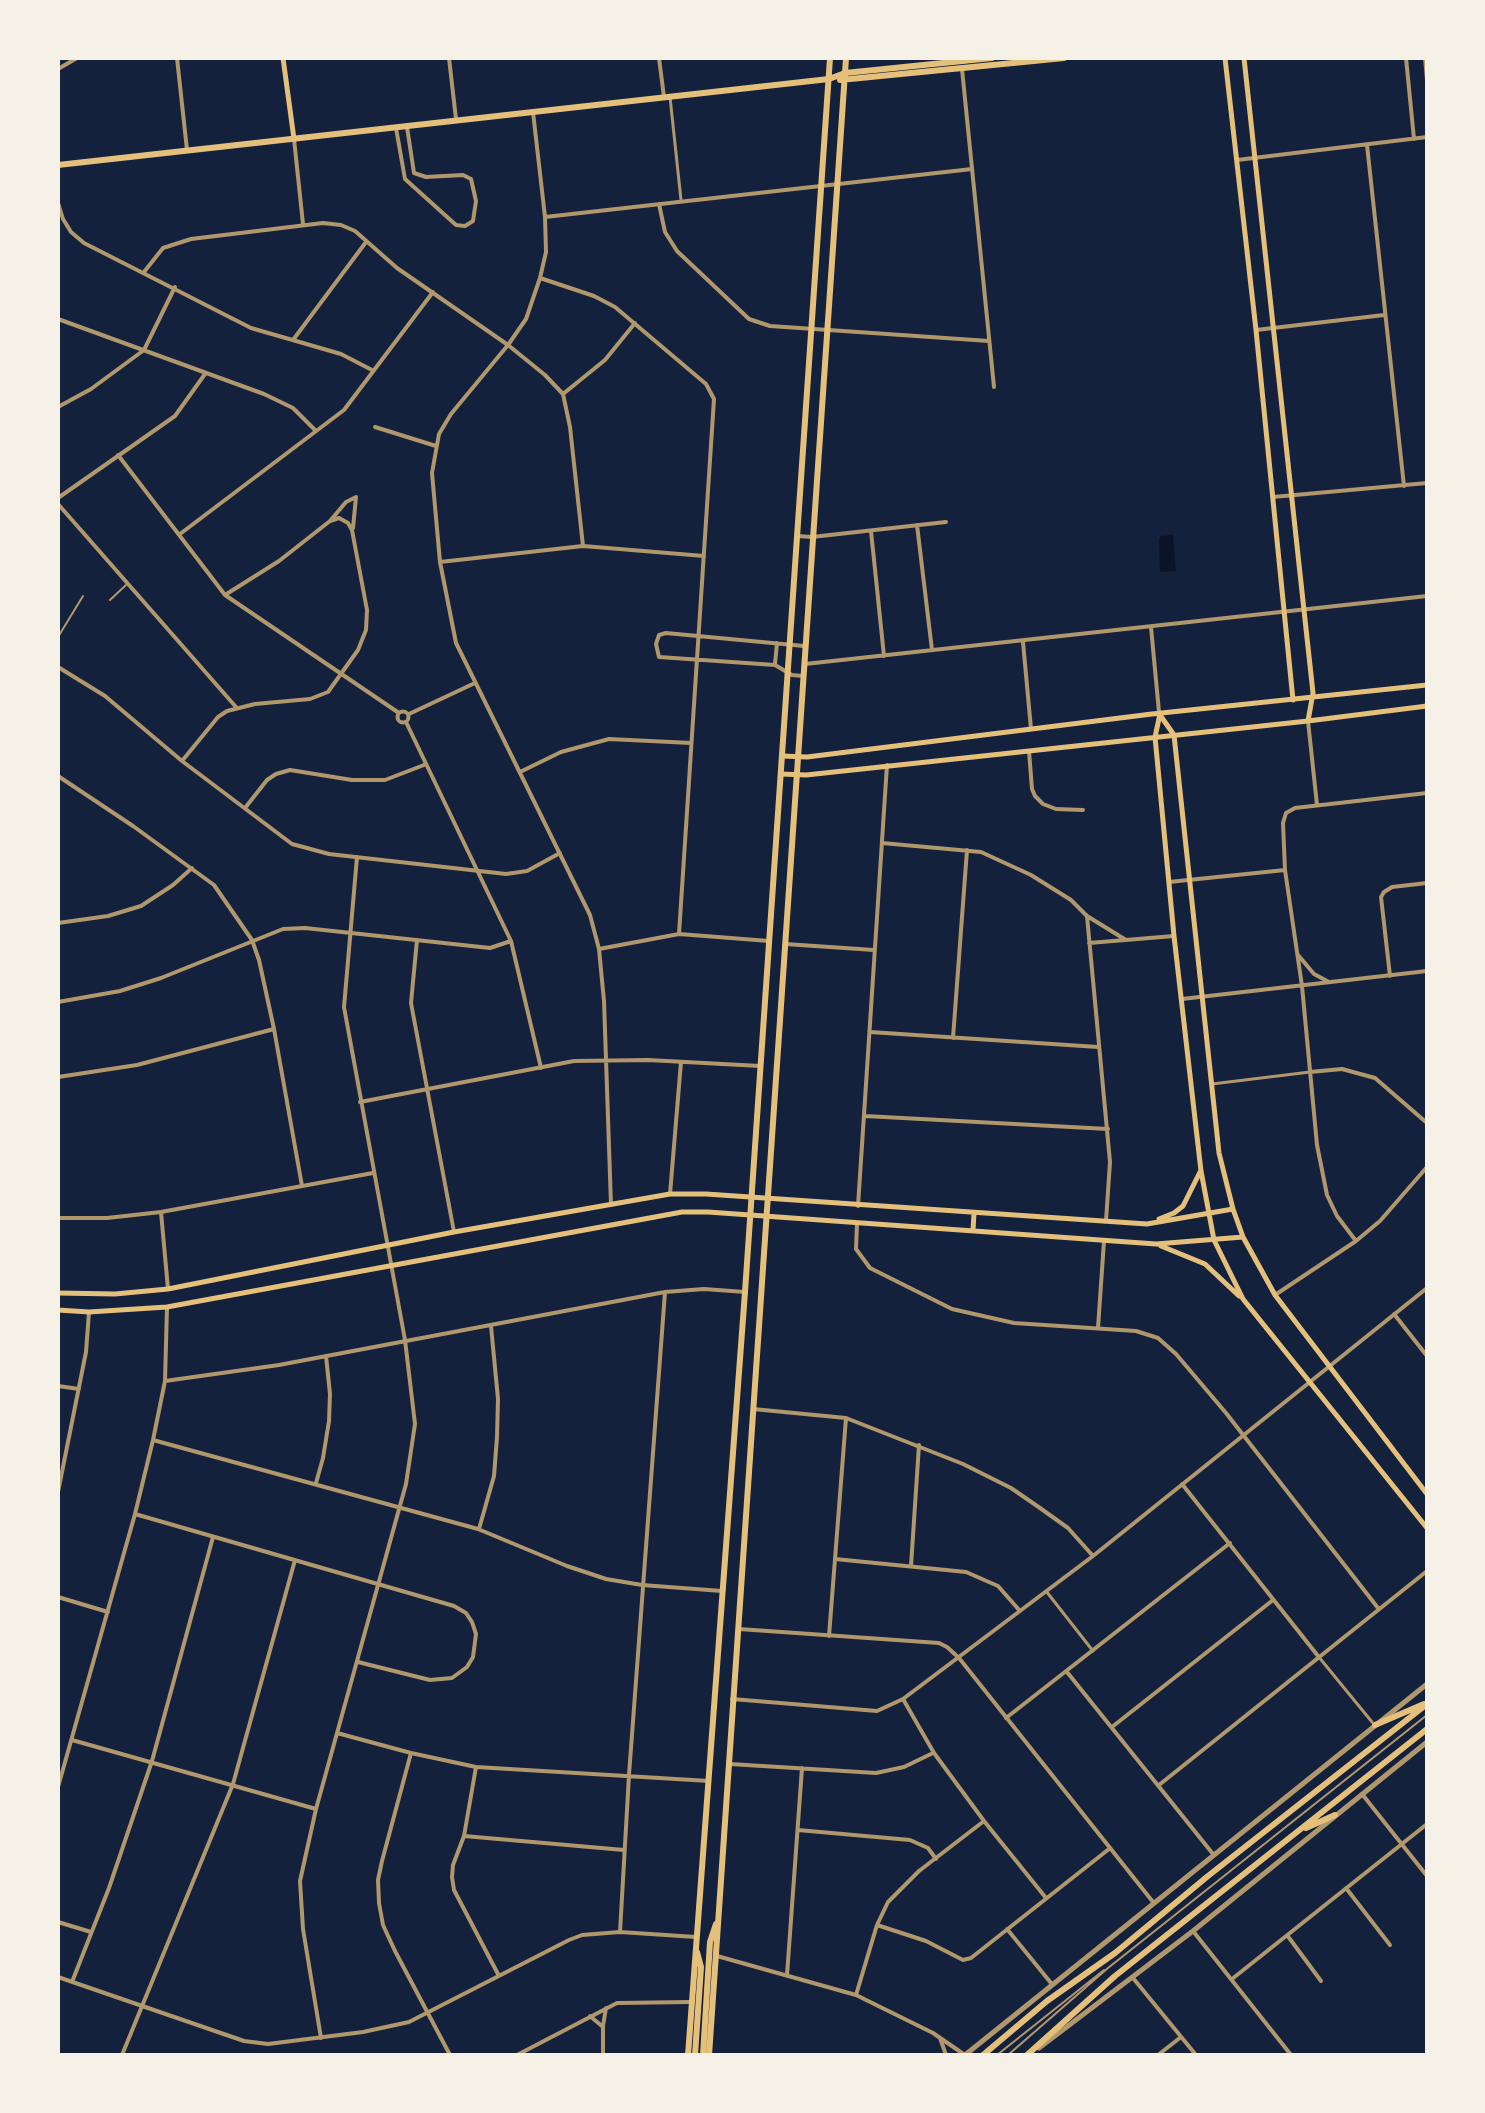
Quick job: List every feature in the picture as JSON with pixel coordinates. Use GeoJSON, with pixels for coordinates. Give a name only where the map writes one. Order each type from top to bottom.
{"type":"FeatureCollection","features":[{"type":"Feature","properties":{"kind":"main road"},"geometry":{"type":"LineString","coordinates":[[283,58],[294,139]]}},
{"type":"Feature","properties":{"kind":"main road"},"geometry":{"type":"LineString","coordinates":[[688,2055],[745,1292],[830,58]]}},
{"type":"Feature","properties":{"kind":"main road"},"geometry":{"type":"LineString","coordinates":[[709,2055],[846,58]]}},
{"type":"Feature","properties":{"kind":"main road"},"geometry":{"type":"LineString","coordinates":[[58,165],[992,58]]}},
{"type":"Feature","properties":{"kind":"main road"},"geometry":{"type":"LineString","coordinates":[[845,77],[1064,58]]}},
{"type":"Feature","properties":{"kind":"main road"},"geometry":{"type":"LineString","coordinates":[[1225,58],[1293,700]]}},
{"type":"Feature","properties":{"kind":"main road"},"geometry":{"type":"LineString","coordinates":[[1244,58],[1313,697],[1308,721]]}},
{"type":"Feature","properties":{"kind":"main road"},"geometry":{"type":"LineString","coordinates":[[782,756],[798,757],[1427,685]]}},
{"type":"Feature","properties":{"kind":"main road"},"geometry":{"type":"LineString","coordinates":[[781,774],[797,775],[1029,751],[1427,706]]}},
{"type":"Feature","properties":{"kind":"main road"},"geometry":{"type":"LineString","coordinates":[[1160,714],[1174,735],[1219,1153],[1233,1209],[1243,1237],[1275,1295],[1427,1494]]}},
{"type":"Feature","properties":{"kind":"main road"},"geometry":{"type":"LineString","coordinates":[[1160,714],[1155,737],[1201,1171],[1214,1240],[1243,1299]]}},
{"type":"Feature","properties":{"kind":"main road"},"geometry":{"type":"LineString","coordinates":[[1147,1224],[1179,1210],[1191,1194],[1201,1171]]}},
{"type":"Feature","properties":{"kind":"main road"},"geometry":{"type":"LineString","coordinates":[[58,1293],[115,1294],[168,1289],[454,1232],[670,1194],[1147,1224],[1233,1209]]}},
{"type":"Feature","properties":{"kind":"main road"},"geometry":{"type":"LineString","coordinates":[[58,1310],[89,1312],[167,1307],[682,1212],[1156,1244],[1243,1237]]}},
{"type":"Feature","properties":{"kind":"main road"},"geometry":{"type":"LineString","coordinates":[[973,1230],[974,1213]]}},
{"type":"Feature","properties":{"kind":"main road"},"geometry":{"type":"LineString","coordinates":[[1156,1244],[1205,1264],[1243,1299],[1424,1520],[1427,1528]]}},
{"type":"Feature","properties":{"kind":"main road"},"geometry":{"type":"LineString","coordinates":[[735,1431],[751,1433]]}},
{"type":"Feature","properties":{"kind":"main road"},"geometry":{"type":"LineString","coordinates":[[1374,1724],[1427,1704]]}},
{"type":"Feature","properties":{"kind":"main road"},"geometry":{"type":"LineString","coordinates":[[983,2055],[1047,2001],[1115,1953],[1427,1704]]}},
{"type":"Feature","properties":{"kind":"main road"},"geometry":{"type":"LineString","coordinates":[[1028,2055],[1115,1976],[1427,1729]]}},
{"type":"Feature","properties":{"kind":"main road"},"geometry":{"type":"LineString","coordinates":[[1368,1776],[1374,1784]]}},
{"type":"Feature","properties":{"kind":"main road"},"geometry":{"type":"LineString","coordinates":[[1299,1831],[1335,1815]]}},
{"type":"Feature","properties":{"kind":"main road"},"geometry":{"type":"LineString","coordinates":[[703,2055],[710,1942],[719,1914]]}},
{"type":"Feature","properties":{"kind":"main road"},"geometry":{"type":"LineString","coordinates":[[695,2055],[701,1967],[696,1941]]}},
{"type":"Feature","properties":{"kind":"street"},"geometry":{"type":"LineString","coordinates":[[58,69],[77,58]]}},
{"type":"Feature","properties":{"kind":"street"},"geometry":{"type":"LineString","coordinates":[[177,58],[187,150]]}},
{"type":"Feature","properties":{"kind":"street"},"geometry":{"type":"LineString","coordinates":[[449,58],[456,121]]}},
{"type":"Feature","properties":{"kind":"street"},"geometry":{"type":"LineString","coordinates":[[659,58],[681,202]]}},
{"type":"Feature","properties":{"kind":"street"},"geometry":{"type":"LineString","coordinates":[[1406,58],[1414,139]]}},
{"type":"Feature","properties":{"kind":"street"},"geometry":{"type":"LineString","coordinates":[[1425,58],[1427,80]]}},
{"type":"Feature","properties":{"kind":"street"},"geometry":{"type":"LineString","coordinates":[[962,69],[994,387]]}},
{"type":"Feature","properties":{"kind":"street"},"geometry":{"type":"LineString","coordinates":[[533,112],[545,217],[546,252],[540,278],[526,319],[451,414],[436,446],[432,473],[440,562],[456,643],[590,915],[599,949],[611,1205]]}},
{"type":"Feature","properties":{"kind":"street"},"geometry":{"type":"LineString","coordinates":[[407,127],[414,173]]}},
{"type":"Feature","properties":{"kind":"street"},"geometry":{"type":"LineString","coordinates":[[396,128],[403,176],[456,225],[465,226],[473,221],[474,188],[467,176],[426,177],[414,173],[403,176]]}},
{"type":"Feature","properties":{"kind":"street"},"geometry":{"type":"LineString","coordinates":[[1237,160],[1427,137]]}},
{"type":"Feature","properties":{"kind":"street"},"geometry":{"type":"LineString","coordinates":[[294,139],[303,225]]}},
{"type":"Feature","properties":{"kind":"street"},"geometry":{"type":"LineString","coordinates":[[1367,145],[1404,486]]}},
{"type":"Feature","properties":{"kind":"street"},"geometry":{"type":"LineString","coordinates":[[545,217],[972,169]]}},
{"type":"Feature","properties":{"kind":"street"},"geometry":{"type":"LineString","coordinates":[[58,203],[71,232],[84,243],[251,328],[341,354],[372,370]]}},
{"type":"Feature","properties":{"kind":"street"},"geometry":{"type":"LineString","coordinates":[[659,204],[665,232],[677,251],[749,319],[770,326],[989,341]]}},
{"type":"Feature","properties":{"kind":"street"},"geometry":{"type":"LineString","coordinates":[[144,272],[153,257],[174,242],[303,225],[341,225],[355,231],[508,345],[563,394],[570,427],[583,546]]}},
{"type":"Feature","properties":{"kind":"street"},"geometry":{"type":"LineString","coordinates":[[293,340],[366,242]]}},
{"type":"Feature","properties":{"kind":"street"},"geometry":{"type":"LineString","coordinates":[[540,278],[594,296],[615,307],[706,384],[714,399],[679,934]]}},
{"type":"Feature","properties":{"kind":"street"},"geometry":{"type":"LineString","coordinates":[[58,407],[91,389],[144,350],[175,287]]}},
{"type":"Feature","properties":{"kind":"street"},"geometry":{"type":"LineString","coordinates":[[180,534],[344,410],[433,292]]}},
{"type":"Feature","properties":{"kind":"street"},"geometry":{"type":"LineString","coordinates":[[1256,330],[1384,315]]}},
{"type":"Feature","properties":{"kind":"street"},"geometry":{"type":"LineString","coordinates":[[58,319],[264,394],[293,408],[316,431]]}},
{"type":"Feature","properties":{"kind":"street"},"geometry":{"type":"LineString","coordinates":[[563,394],[605,360],[636,323]]}},
{"type":"Feature","properties":{"kind":"street"},"geometry":{"type":"LineString","coordinates":[[126,344],[130,354],[126,365]]}},
{"type":"Feature","properties":{"kind":"street"},"geometry":{"type":"LineString","coordinates":[[205,374],[175,416],[58,501],[236,707]]}},
{"type":"Feature","properties":{"kind":"street"},"geometry":{"type":"LineString","coordinates":[[375,427],[436,446]]}},
{"type":"Feature","properties":{"kind":"street"},"geometry":{"type":"LineString","coordinates":[[118,455],[225,595],[399,713]]}},
{"type":"Feature","properties":{"kind":"street"},"geometry":{"type":"LineString","coordinates":[[1273,497],[1427,483]]}},
{"type":"Feature","properties":{"kind":"street"},"geometry":{"type":"LineString","coordinates":[[182,761],[218,717],[236,707],[318,697],[328,692],[358,650],[368,621],[352,530],[356,497],[346,502],[330,521],[279,561],[225,595]]}},
{"type":"Feature","properties":{"kind":"street"},"geometry":{"type":"LineString","coordinates":[[330,521],[339,518],[348,523],[352,530]]}},
{"type":"Feature","properties":{"kind":"street"},"geometry":{"type":"LineString","coordinates":[[797,536],[946,522]]}},
{"type":"Feature","properties":{"kind":"street"},"geometry":{"type":"LineString","coordinates":[[917,525],[932,651]]}},
{"type":"Feature","properties":{"kind":"street"},"geometry":{"type":"LineString","coordinates":[[871,530],[884,656]]}},
{"type":"Feature","properties":{"kind":"street"},"geometry":{"type":"LineString","coordinates":[[440,562],[583,546],[704,556]]}},
{"type":"Feature","properties":{"kind":"street"},"geometry":{"type":"LineString","coordinates":[[803,664],[1427,596]]}},
{"type":"Feature","properties":{"kind":"street"},"geometry":{"type":"LineString","coordinates":[[1151,627],[1160,714]]}},
{"type":"Feature","properties":{"kind":"street"},"geometry":{"type":"LineString","coordinates":[[803,676],[792,675],[775,665],[659,657],[656,644],[657,637],[662,633],[804,646]]}},
{"type":"Feature","properties":{"kind":"street"},"geometry":{"type":"LineString","coordinates":[[1023,642],[1031,729]]}},
{"type":"Feature","properties":{"kind":"street"},"geometry":{"type":"LineString","coordinates":[[775,665],[777,643]]}},
{"type":"Feature","properties":{"kind":"street"},"geometry":{"type":"LineString","coordinates":[[58,667],[105,696],[182,761],[292,844],[329,854],[518,874],[560,853]]}},
{"type":"Feature","properties":{"kind":"street"},"geometry":{"type":"LineString","coordinates":[[475,683],[409,714],[406,722],[511,941],[541,1068]]}},
{"type":"Feature","properties":{"kind":"street"},"geometry":{"type":"LineString","coordinates":[[399,713],[404,711],[409,714]]}},
{"type":"Feature","properties":{"kind":"street"},"geometry":{"type":"LineString","coordinates":[[399,713],[399,721],[406,722]]}},
{"type":"Feature","properties":{"kind":"street"},"geometry":{"type":"LineString","coordinates":[[1308,721],[1317,805]]}},
{"type":"Feature","properties":{"kind":"street"},"geometry":{"type":"LineString","coordinates":[[520,772],[561,752],[609,739],[691,743]]}},
{"type":"Feature","properties":{"kind":"street"},"geometry":{"type":"LineString","coordinates":[[1029,751],[1035,796],[1043,804],[1056,809],[1083,810]]}},
{"type":"Feature","properties":{"kind":"street"},"geometry":{"type":"LineString","coordinates":[[858,1206],[887,764]]}},
{"type":"Feature","properties":{"kind":"street"},"geometry":{"type":"LineString","coordinates":[[245,808],[267,780],[290,770],[352,780],[385,780],[424,765]]}},
{"type":"Feature","properties":{"kind":"street"},"geometry":{"type":"LineString","coordinates":[[58,777],[214,885],[252,940],[274,1029],[302,1186]]}},
{"type":"Feature","properties":{"kind":"street"},"geometry":{"type":"LineString","coordinates":[[1356,1241],[1337,1216],[1327,1195],[1317,1145],[1302,986],[1285,870],[1283,823],[1286,813],[1295,808],[1427,793]]}},
{"type":"Feature","properties":{"kind":"street"},"geometry":{"type":"LineString","coordinates":[[882,843],[981,852],[1031,875],[1126,940]]}},
{"type":"Feature","properties":{"kind":"street"},"geometry":{"type":"LineString","coordinates":[[953,1038],[967,850]]}},
{"type":"Feature","properties":{"kind":"street"},"geometry":{"type":"LineString","coordinates":[[321,2038],[300,1906],[300,1881],[316,1809],[411,1458],[415,1424],[405,1340],[344,1007],[357,857]]}},
{"type":"Feature","properties":{"kind":"street"},"geometry":{"type":"LineString","coordinates":[[58,923],[108,916],[141,906],[192,868]]}},
{"type":"Feature","properties":{"kind":"street"},"geometry":{"type":"LineString","coordinates":[[1169,882],[1285,870]]}},
{"type":"Feature","properties":{"kind":"street"},"geometry":{"type":"LineString","coordinates":[[1390,976],[1381,897],[1392,887],[1427,883]]}},
{"type":"Feature","properties":{"kind":"street"},"geometry":{"type":"LineString","coordinates":[[1087,916],[1108,1129],[1110,1162],[1106,1221]]}},
{"type":"Feature","properties":{"kind":"street"},"geometry":{"type":"LineString","coordinates":[[58,1002],[120,991],[161,978],[283,929],[490,948],[511,941]]}},
{"type":"Feature","properties":{"kind":"street"},"geometry":{"type":"LineString","coordinates":[[599,949],[679,934],[769,941]]}},
{"type":"Feature","properties":{"kind":"street"},"geometry":{"type":"LineString","coordinates":[[1089,943],[1174,936]]}},
{"type":"Feature","properties":{"kind":"street"},"geometry":{"type":"LineString","coordinates":[[417,940],[411,1003],[454,1232]]}},
{"type":"Feature","properties":{"kind":"street"},"geometry":{"type":"LineString","coordinates":[[785,944],[875,950]]}},
{"type":"Feature","properties":{"kind":"street"},"geometry":{"type":"LineString","coordinates":[[1297,954],[1314,974],[1332,983]]}},
{"type":"Feature","properties":{"kind":"street"},"geometry":{"type":"LineString","coordinates":[[1182,999],[1427,971]]}},
{"type":"Feature","properties":{"kind":"street"},"geometry":{"type":"LineString","coordinates":[[58,1077],[137,1065],[274,1029]]}},
{"type":"Feature","properties":{"kind":"street"},"geometry":{"type":"LineString","coordinates":[[870,1032],[1098,1047]]}},
{"type":"Feature","properties":{"kind":"street"},"geometry":{"type":"LineString","coordinates":[[360,1102],[574,1061],[760,1066]]}},
{"type":"Feature","properties":{"kind":"street"},"geometry":{"type":"LineString","coordinates":[[670,1194],[681,1062]]}},
{"type":"Feature","properties":{"kind":"street"},"geometry":{"type":"LineString","coordinates":[[1212,1084],[1342,1069],[1360,1072],[1375,1078],[1427,1123]]}},
{"type":"Feature","properties":{"kind":"street"},"geometry":{"type":"LineString","coordinates":[[865,1116],[1108,1129]]}},
{"type":"Feature","properties":{"kind":"street"},"geometry":{"type":"LineString","coordinates":[[1275,1295],[1356,1241],[1380,1221],[1427,1167]]}},
{"type":"Feature","properties":{"kind":"street"},"geometry":{"type":"LineString","coordinates":[[58,1218],[107,1218],[161,1212],[373,1173]]}},
{"type":"Feature","properties":{"kind":"street"},"geometry":{"type":"LineString","coordinates":[[161,1212],[168,1289]]}},
{"type":"Feature","properties":{"kind":"street"},"geometry":{"type":"LineString","coordinates":[[857,1224],[856,1249],[870,1268],[952,1309],[1014,1323],[1136,1331],[1158,1338],[1176,1354],[1244,1436],[1378,1608]]}},
{"type":"Feature","properties":{"kind":"street"},"geometry":{"type":"LineString","coordinates":[[1098,1328],[1104,1241]]}},
{"type":"Feature","properties":{"kind":"street"},"geometry":{"type":"LineString","coordinates":[[732,1699],[877,1711],[903,1699],[1093,1556],[1427,1288]]}},
{"type":"Feature","properties":{"kind":"street"},"geometry":{"type":"LineString","coordinates":[[165,1381],[326,1356],[665,1292],[704,1289],[745,1292]]}},
{"type":"Feature","properties":{"kind":"street"},"geometry":{"type":"LineString","coordinates":[[620,1932],[665,1292]]}},
{"type":"Feature","properties":{"kind":"street"},"geometry":{"type":"LineString","coordinates":[[58,1787],[153,1440],[165,1381],[167,1307]]}},
{"type":"Feature","properties":{"kind":"street"},"geometry":{"type":"LineString","coordinates":[[58,1492],[79,1389],[89,1312]]}},
{"type":"Feature","properties":{"kind":"street"},"geometry":{"type":"LineString","coordinates":[[1394,1314],[1427,1356]]}},
{"type":"Feature","properties":{"kind":"street"},"geometry":{"type":"LineString","coordinates":[[478,1529],[494,1476],[497,1437],[498,1399],[491,1326]]}},
{"type":"Feature","properties":{"kind":"street"},"geometry":{"type":"LineString","coordinates":[[316,1483],[326,1446],[330,1409],[326,1356]]}},
{"type":"Feature","properties":{"kind":"street"},"geometry":{"type":"LineString","coordinates":[[58,1386],[79,1389]]}},
{"type":"Feature","properties":{"kind":"street"},"geometry":{"type":"LineString","coordinates":[[753,1409],[846,1418],[919,1445],[1011,1488],[1068,1528],[1093,1556]]}},
{"type":"Feature","properties":{"kind":"street"},"geometry":{"type":"LineString","coordinates":[[829,1636],[846,1418]]}},
{"type":"Feature","properties":{"kind":"street"},"geometry":{"type":"LineString","coordinates":[[153,1440],[478,1529],[606,1579],[722,1591]]}},
{"type":"Feature","properties":{"kind":"street"},"geometry":{"type":"LineString","coordinates":[[911,1566],[919,1445]]}},
{"type":"Feature","properties":{"kind":"street"},"geometry":{"type":"LineString","coordinates":[[1182,1484],[1374,1724]]}},
{"type":"Feature","properties":{"kind":"street"},"geometry":{"type":"LineString","coordinates":[[135,1514],[454,1606],[466,1613],[472,1622],[473,1657],[460,1674],[439,1680],[358,1662]]}},
{"type":"Feature","properties":{"kind":"street"},"geometry":{"type":"LineString","coordinates":[[72,1982],[152,1761],[213,1537]]}},
{"type":"Feature","properties":{"kind":"street"},"geometry":{"type":"LineString","coordinates":[[1006,1718],[1230,1543]]}},
{"type":"Feature","properties":{"kind":"street"},"geometry":{"type":"LineString","coordinates":[[835,1559],[951,1568],[998,1586],[1020,1611]]}},
{"type":"Feature","properties":{"kind":"street"},"geometry":{"type":"LineString","coordinates":[[122,2055],[233,1784],[295,1560]]}},
{"type":"Feature","properties":{"kind":"street"},"geometry":{"type":"LineString","coordinates":[[1159,1785],[1427,1571]]}},
{"type":"Feature","properties":{"kind":"street"},"geometry":{"type":"LineString","coordinates":[[1045,1590],[1093,1651]]}},
{"type":"Feature","properties":{"kind":"street"},"geometry":{"type":"LineString","coordinates":[[58,1597],[108,1612]]}},
{"type":"Feature","properties":{"kind":"street"},"geometry":{"type":"LineString","coordinates":[[1112,1727],[1273,1600]]}},
{"type":"Feature","properties":{"kind":"street"},"geometry":{"type":"LineString","coordinates":[[739,1629],[939,1643],[959,1658],[1153,1902]]}},
{"type":"Feature","properties":{"kind":"street"},"geometry":{"type":"LineString","coordinates":[[1067,1672],[1213,1854]]}},
{"type":"Feature","properties":{"kind":"street"},"geometry":{"type":"LineString","coordinates":[[717,1956],[856,1995],[939,2036],[965,2055],[1427,1684]]}},
{"type":"Feature","properties":{"kind":"street"},"geometry":{"type":"LineString","coordinates":[[903,1699],[934,1753],[1046,1898]]}},
{"type":"Feature","properties":{"kind":"street"},"geometry":{"type":"LineString","coordinates":[[337,1733],[476,1767],[709,1781]]}},
{"type":"Feature","properties":{"kind":"street"},"geometry":{"type":"LineString","coordinates":[[72,1740],[316,1809]]}},
{"type":"Feature","properties":{"kind":"street"},"geometry":{"type":"LineString","coordinates":[[1028,2055],[1193,1931],[1427,1742]]}},
{"type":"Feature","properties":{"kind":"street"},"geometry":{"type":"LineString","coordinates":[[411,1753],[382,1861],[378,1880],[379,1903],[383,1925],[395,1951],[450,2055]]}},
{"type":"Feature","properties":{"kind":"street"},"geometry":{"type":"LineString","coordinates":[[728,1764],[876,1773],[904,1767],[934,1753]]}},
{"type":"Feature","properties":{"kind":"street"},"geometry":{"type":"LineString","coordinates":[[476,1767],[464,1836],[453,1865],[454,1890],[499,1976]]}},
{"type":"Feature","properties":{"kind":"street"},"geometry":{"type":"LineString","coordinates":[[787,1975],[802,1768]]}},
{"type":"Feature","properties":{"kind":"street"},"geometry":{"type":"LineString","coordinates":[[1362,1794],[1427,1876]]}},
{"type":"Feature","properties":{"kind":"street"},"geometry":{"type":"LineString","coordinates":[[856,1995],[877,1925],[888,1902],[919,1871],[984,1821]]}},
{"type":"Feature","properties":{"kind":"street"},"geometry":{"type":"LineString","coordinates":[[1232,1979],[1427,1824]]}},
{"type":"Feature","properties":{"kind":"street"},"geometry":{"type":"LineString","coordinates":[[798,1830],[910,1840],[928,1848],[936,1859]]}},
{"type":"Feature","properties":{"kind":"street"},"geometry":{"type":"LineString","coordinates":[[464,1836],[624,1850]]}},
{"type":"Feature","properties":{"kind":"street"},"geometry":{"type":"LineString","coordinates":[[877,1925],[935,1945],[963,1960],[971,1958],[1109,1849]]}},
{"type":"Feature","properties":{"kind":"street"},"geometry":{"type":"LineString","coordinates":[[1346,1888],[1390,1945]]}},
{"type":"Feature","properties":{"kind":"street"},"geometry":{"type":"LineString","coordinates":[[58,1922],[91,1932]]}},
{"type":"Feature","properties":{"kind":"street"},"geometry":{"type":"LineString","coordinates":[[1007,1929],[1051,1983]]}},
{"type":"Feature","properties":{"kind":"street"},"geometry":{"type":"LineString","coordinates":[[1193,1931],[1291,2055]]}},
{"type":"Feature","properties":{"kind":"street"},"geometry":{"type":"LineString","coordinates":[[58,1977],[244,2041],[268,2044],[387,2027],[429,2013],[569,1940],[620,1932],[696,1941]]}},
{"type":"Feature","properties":{"kind":"street"},"geometry":{"type":"LineString","coordinates":[[1287,1935],[1321,1981]]}},
{"type":"Feature","properties":{"kind":"street"},"geometry":{"type":"LineString","coordinates":[[1133,1978],[1196,2055]]}},
{"type":"Feature","properties":{"kind":"street"},"geometry":{"type":"LineString","coordinates":[[517,2055],[617,2003],[691,2002]]}},
{"type":"Feature","properties":{"kind":"street"},"geometry":{"type":"LineString","coordinates":[[603,2055],[606,2008]]}},
{"type":"Feature","properties":{"kind":"street"},"geometry":{"type":"LineString","coordinates":[[590,2016],[603,2027]]}},
{"type":"Feature","properties":{"kind":"street"},"geometry":{"type":"LineString","coordinates":[[939,2036],[946,2055]]}},
{"type":"Feature","properties":{"kind":"street"},"geometry":{"type":"LineString","coordinates":[[1158,2055],[1181,2037]]}},
{"type":"Feature","properties":{"kind":"lane"},"geometry":{"type":"LineString","coordinates":[[110,600],[127,584]]}},
{"type":"Feature","properties":{"kind":"lane"},"geometry":{"type":"LineString","coordinates":[[58,637],[83,596]]}},
{"type":"Feature","properties":{"kind":"lane"},"geometry":{"type":"LineString","coordinates":[[997,2055],[1427,1715]]}},
{"type":"Feature","properties":{"kind":"lane"},"geometry":{"type":"LineString","coordinates":[[1008,2055],[1108,1968]]}},
{"type":"Feature","properties":{"kind":"water"},"geometry":{"type":"Polygon","coordinates":[[[1173,535],[1176,571],[1160,572],[1159,539],[1173,535]]]}}]}
